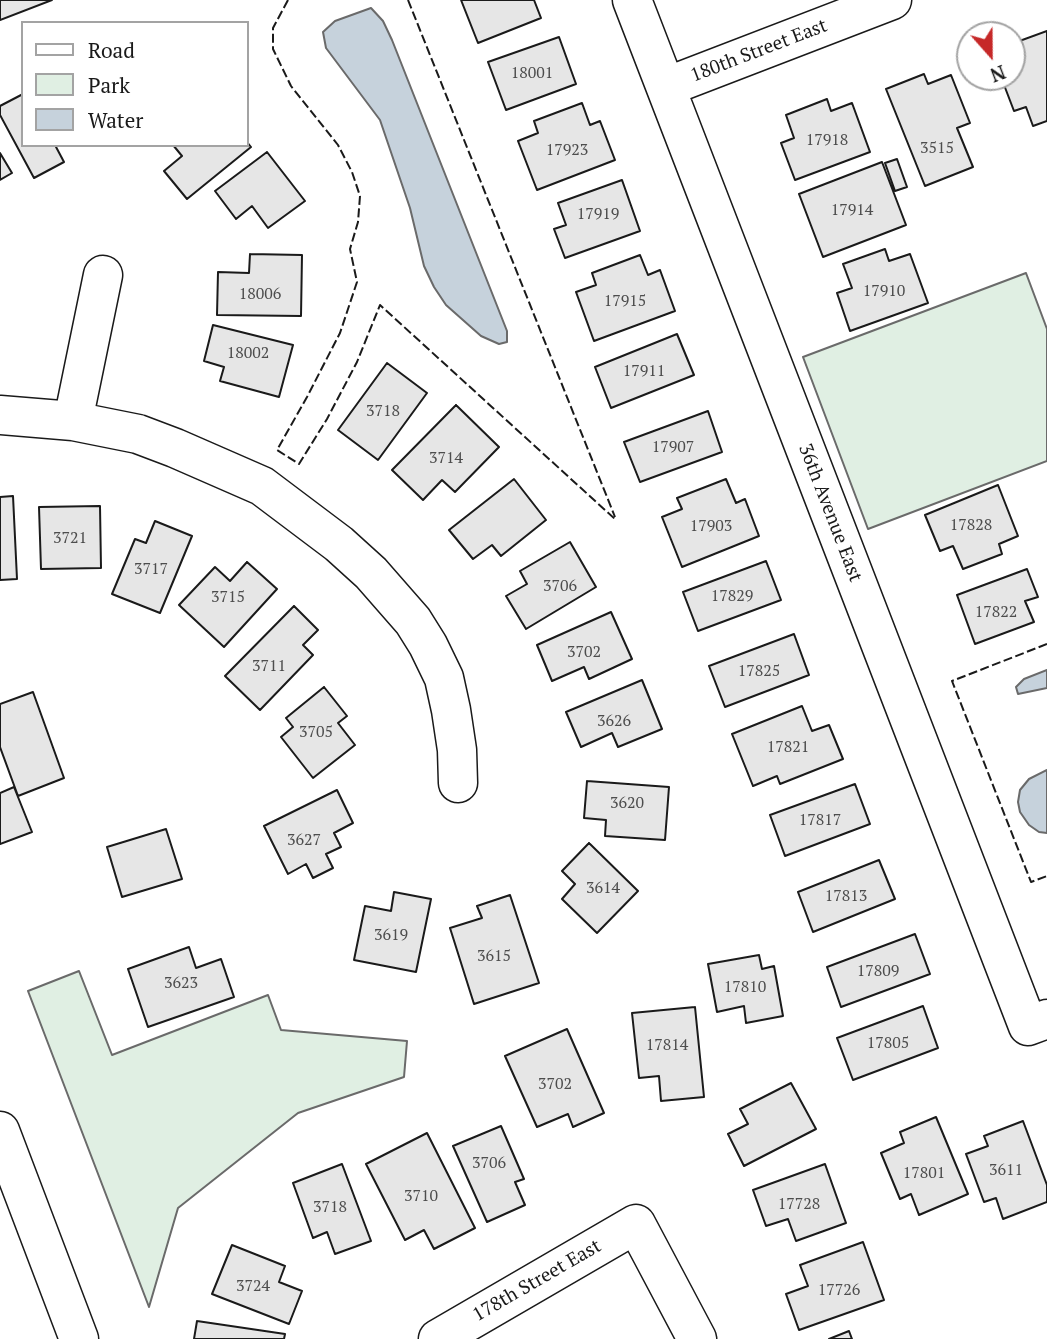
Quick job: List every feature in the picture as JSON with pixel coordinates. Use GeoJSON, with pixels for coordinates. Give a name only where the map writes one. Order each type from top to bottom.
{"type":"FeatureCollection","features":[{"type":"Feature","properties":{"kind":"street","name":"36th Avenue East"},"geometry":{"type":"LineString","coordinates":[[632,0],[1037,1023]]}},
{"type":"Feature","properties":{"kind":"street","name":"180th Street East"},"geometry":{"type":"LineString","coordinates":[[666,87],[892,0]]}},
{"type":"Feature","properties":{"kind":"street"},"geometry":{"type":"LineString","coordinates":[[73,421],[103,275]]}},
{"type":"Feature","properties":{"kind":"street"},"geometry":{"type":"LineString","coordinates":[[0,415],[73,421],[138,434],[262,486],[339,544],[371,573],[412,621],[428,645],[444,678],[457,750],[458,783]]}},
{"type":"Feature","properties":{"kind":"street"},"geometry":{"type":"LineString","coordinates":[[0,1131],[79,1339]]}},
{"type":"Feature","properties":{"kind":"street","name":"178th Street East"},"geometry":{"type":"LineString","coordinates":[[438,1339],[636,1224],[697,1339]]}},
{"type":"Feature","properties":{"kind":"green space"},"geometry":{"type":"Polygon","coordinates":[[[1026,273],[1047,329],[1047,461],[868,529],[803,357],[1026,273]]]}},
{"type":"Feature","properties":{"kind":"green space"},"geometry":{"type":"Polygon","coordinates":[[[79,971],[112,1055],[268,995],[281,1030],[407,1041],[404,1077],[298,1113],[178,1208],[149,1307],[28,991],[79,971]]]}},
{"type":"Feature","properties":{"kind":"water"},"geometry":{"type":"Polygon","coordinates":[[[371,8],[383,21],[392,40],[507,331],[507,342],[499,344],[481,336],[446,305],[434,287],[424,266],[410,208],[380,120],[326,48],[323,32],[335,21],[371,8]]]}},
{"type":"Feature","properties":{"kind":"water"},"geometry":{"type":"Polygon","coordinates":[[[1047,670],[1047,688],[1018,694],[1016,687],[1024,679],[1047,670]]]}},
{"type":"Feature","properties":{"kind":"water"},"geometry":{"type":"Polygon","coordinates":[[[1047,770],[1047,833],[1039,832],[1029,825],[1020,812],[1018,802],[1020,790],[1029,779],[1047,770]]]}},
{"type":"Feature","properties":{"kind":"building"},"geometry":{"type":"Polygon","coordinates":[[[0,0],[52,0],[0,20],[0,0]]]}},
{"type":"Feature","properties":{"kind":"building"},"geometry":{"type":"Polygon","coordinates":[[[461,0],[534,0],[541,18],[478,43],[461,0]]]}},
{"type":"Feature","properties":{"kind":"building"},"geometry":{"type":"Polygon","coordinates":[[[1047,31],[1047,121],[1033,126],[1026,107],[1014,111],[1006,91],[1026,91],[1026,39],[1047,31]]]}},
{"type":"Feature","properties":{"kind":"building"},"geometry":{"type":"Polygon","coordinates":[[[559,37],[576,84],[506,110],[488,62],[559,37]]]}},
{"type":"Feature","properties":{"kind":"building"},"geometry":{"type":"Polygon","coordinates":[[[924,74],[928,84],[951,75],[970,123],[957,128],[973,167],[925,186],[886,89],[924,74]]]}},
{"type":"Feature","properties":{"kind":"building"},"geometry":{"type":"Polygon","coordinates":[[[21,95],[21,147],[56,147],[64,162],[34,178],[0,115],[0,106],[21,95]]]}},
{"type":"Feature","properties":{"kind":"building"},"geometry":{"type":"Polygon","coordinates":[[[827,99],[831,111],[852,103],[870,152],[795,180],[781,143],[794,138],[786,115],[827,99]]]}},
{"type":"Feature","properties":{"kind":"building"},"geometry":{"type":"Polygon","coordinates":[[[582,103],[590,125],[600,121],[615,160],[537,190],[518,141],[538,133],[534,121],[582,103]]]}},
{"type":"Feature","properties":{"kind":"building"},"geometry":{"type":"Polygon","coordinates":[[[248,143],[251,147],[187,199],[164,171],[182,156],[175,147],[248,147],[248,143]]]}},
{"type":"Feature","properties":{"kind":"building"},"geometry":{"type":"Polygon","coordinates":[[[267,152],[305,201],[268,228],[252,206],[236,219],[215,191],[267,152]]]}},
{"type":"Feature","properties":{"kind":"building"},"geometry":{"type":"Polygon","coordinates":[[[0,153],[12,173],[0,180],[0,153]]]}},
{"type":"Feature","properties":{"kind":"building"},"geometry":{"type":"Polygon","coordinates":[[[897,159],[907,187],[895,191],[885,163],[897,159]]]}},
{"type":"Feature","properties":{"kind":"building"},"geometry":{"type":"Polygon","coordinates":[[[882,162],[906,225],[823,257],[799,194],[882,162]]]}},
{"type":"Feature","properties":{"kind":"building"},"geometry":{"type":"Polygon","coordinates":[[[622,180],[640,231],[565,258],[554,229],[566,225],[558,203],[622,180]]]}},
{"type":"Feature","properties":{"kind":"building"},"geometry":{"type":"Polygon","coordinates":[[[885,249],[889,261],[910,254],[928,303],[850,331],[837,293],[852,288],[843,264],[885,249]]]}},
{"type":"Feature","properties":{"kind":"building"},"geometry":{"type":"Polygon","coordinates":[[[250,254],[302,255],[301,316],[217,315],[218,272],[249,273],[250,254]]]}},
{"type":"Feature","properties":{"kind":"building"},"geometry":{"type":"Polygon","coordinates":[[[640,255],[648,275],[660,270],[675,311],[594,341],[576,292],[596,285],[592,273],[640,255]]]}},
{"type":"Feature","properties":{"kind":"building"},"geometry":{"type":"Polygon","coordinates":[[[213,325],[293,345],[279,397],[220,381],[224,367],[204,361],[213,325]]]}},
{"type":"Feature","properties":{"kind":"building"},"geometry":{"type":"Polygon","coordinates":[[[677,334],[694,375],[611,408],[595,367],[677,334]]]}},
{"type":"Feature","properties":{"kind":"building"},"geometry":{"type":"Polygon","coordinates":[[[387,363],[427,393],[378,460],[338,430],[387,363]]]}},
{"type":"Feature","properties":{"kind":"building"},"geometry":{"type":"Polygon","coordinates":[[[456,405],[499,447],[455,492],[442,480],[423,500],[392,470],[456,405]]]}},
{"type":"Feature","properties":{"kind":"building"},"geometry":{"type":"Polygon","coordinates":[[[708,411],[722,452],[640,482],[624,442],[708,411]]]}},
{"type":"Feature","properties":{"kind":"building"},"geometry":{"type":"Polygon","coordinates":[[[514,479],[546,520],[501,556],[492,545],[473,559],[449,530],[514,479]]]}},
{"type":"Feature","properties":{"kind":"building"},"geometry":{"type":"Polygon","coordinates":[[[726,479],[736,503],[745,499],[759,536],[682,567],[662,517],[682,509],[677,498],[726,479]]]}},
{"type":"Feature","properties":{"kind":"building"},"geometry":{"type":"Polygon","coordinates":[[[998,485],[1018,536],[999,544],[1002,554],[963,569],[953,546],[940,551],[925,515],[998,485]]]}},
{"type":"Feature","properties":{"kind":"building"},"geometry":{"type":"Polygon","coordinates":[[[13,496],[17,579],[0,580],[0,497],[13,496]]]}},
{"type":"Feature","properties":{"kind":"building"},"geometry":{"type":"Polygon","coordinates":[[[100,506],[101,568],[41,569],[39,507],[100,506]]]}},
{"type":"Feature","properties":{"kind":"building"},"geometry":{"type":"Polygon","coordinates":[[[155,521],[192,536],[160,613],[112,594],[135,539],[146,543],[155,521]]]}},
{"type":"Feature","properties":{"kind":"building"},"geometry":{"type":"Polygon","coordinates":[[[570,542],[596,587],[526,629],[506,596],[527,584],[520,571],[570,542]]]}},
{"type":"Feature","properties":{"kind":"building"},"geometry":{"type":"Polygon","coordinates":[[[766,561],[781,600],[698,631],[683,592],[766,561]]]}},
{"type":"Feature","properties":{"kind":"building"},"geometry":{"type":"Polygon","coordinates":[[[247,562],[277,589],[224,647],[179,605],[215,567],[230,581],[247,562]]]}},
{"type":"Feature","properties":{"kind":"building"},"geometry":{"type":"Polygon","coordinates":[[[1027,569],[1038,597],[1025,601],[1034,622],[975,644],[957,595],[1027,569]]]}},
{"type":"Feature","properties":{"kind":"building"},"geometry":{"type":"Polygon","coordinates":[[[294,606],[318,630],[303,645],[313,655],[260,710],[225,676],[294,606]]]}},
{"type":"Feature","properties":{"kind":"building"},"geometry":{"type":"Polygon","coordinates":[[[611,612],[632,659],[589,679],[584,667],[552,681],[537,645],[611,612]]]}},
{"type":"Feature","properties":{"kind":"building"},"geometry":{"type":"Polygon","coordinates":[[[794,634],[809,675],[725,707],[709,666],[794,634]]]}},
{"type":"Feature","properties":{"kind":"building"},"geometry":{"type":"Polygon","coordinates":[[[642,680],[662,729],[618,747],[612,733],[581,747],[566,712],[642,680]]]}},
{"type":"Feature","properties":{"kind":"building"},"geometry":{"type":"Polygon","coordinates":[[[324,687],[347,716],[338,723],[355,745],[313,778],[281,737],[293,727],[286,718],[324,687]]]}},
{"type":"Feature","properties":{"kind":"building"},"geometry":{"type":"Polygon","coordinates":[[[33,692],[64,778],[18,796],[0,747],[0,704],[33,692]]]}},
{"type":"Feature","properties":{"kind":"building"},"geometry":{"type":"Polygon","coordinates":[[[802,706],[812,731],[829,725],[843,759],[780,784],[777,776],[753,786],[732,734],[802,706]]]}},
{"type":"Feature","properties":{"kind":"building"},"geometry":{"type":"Polygon","coordinates":[[[587,781],[669,787],[665,840],[605,836],[606,820],[584,818],[587,781]]]}},
{"type":"Feature","properties":{"kind":"building"},"geometry":{"type":"Polygon","coordinates":[[[855,784],[870,824],[785,856],[770,815],[855,784]]]}},
{"type":"Feature","properties":{"kind":"building"},"geometry":{"type":"Polygon","coordinates":[[[14,787],[32,832],[0,844],[0,793],[14,787]]]}},
{"type":"Feature","properties":{"kind":"building"},"geometry":{"type":"Polygon","coordinates":[[[337,790],[353,823],[334,833],[341,847],[326,854],[333,868],[313,878],[306,864],[288,874],[264,826],[337,790]]]}},
{"type":"Feature","properties":{"kind":"building"},"geometry":{"type":"Polygon","coordinates":[[[166,829],[182,879],[122,897],[107,847],[166,829]]]}},
{"type":"Feature","properties":{"kind":"building"},"geometry":{"type":"Polygon","coordinates":[[[589,843],[638,891],[597,933],[562,899],[575,884],[562,871],[589,843]]]}},
{"type":"Feature","properties":{"kind":"building"},"geometry":{"type":"Polygon","coordinates":[[[879,860],[895,899],[813,932],[798,892],[879,860]]]}},
{"type":"Feature","properties":{"kind":"building"},"geometry":{"type":"Polygon","coordinates":[[[394,892],[431,899],[416,972],[354,960],[365,906],[391,911],[394,892]]]}},
{"type":"Feature","properties":{"kind":"building"},"geometry":{"type":"Polygon","coordinates":[[[510,895],[539,983],[474,1004],[450,928],[482,918],[477,906],[510,895]]]}},
{"type":"Feature","properties":{"kind":"building"},"geometry":{"type":"Polygon","coordinates":[[[915,934],[930,974],[841,1007],[827,967],[915,934]]]}},
{"type":"Feature","properties":{"kind":"building"},"geometry":{"type":"Polygon","coordinates":[[[189,947],[196,968],[221,959],[234,997],[148,1027],[128,969],[189,947]]]}},
{"type":"Feature","properties":{"kind":"building"},"geometry":{"type":"Polygon","coordinates":[[[759,955],[762,969],[774,966],[783,1016],[746,1023],[744,1006],[717,1012],[708,964],[759,955]]]}},
{"type":"Feature","properties":{"kind":"building"},"geometry":{"type":"Polygon","coordinates":[[[923,1006],[938,1048],[853,1080],[837,1038],[923,1006]]]}},
{"type":"Feature","properties":{"kind":"building"},"geometry":{"type":"Polygon","coordinates":[[[695,1007],[704,1097],[661,1101],[659,1076],[639,1078],[632,1013],[695,1007]]]}},
{"type":"Feature","properties":{"kind":"building"},"geometry":{"type":"Polygon","coordinates":[[[567,1029],[604,1113],[573,1127],[568,1114],[537,1127],[505,1056],[567,1029]]]}},
{"type":"Feature","properties":{"kind":"building"},"geometry":{"type":"Polygon","coordinates":[[[791,1083],[816,1129],[744,1166],[728,1134],[748,1124],[740,1109],[791,1083]]]}},
{"type":"Feature","properties":{"kind":"building"},"geometry":{"type":"Polygon","coordinates":[[[936,1117],[968,1194],[919,1215],[911,1194],[900,1199],[881,1153],[904,1143],[900,1132],[936,1117]]]}},
{"type":"Feature","properties":{"kind":"building"},"geometry":{"type":"Polygon","coordinates":[[[1023,1121],[1047,1185],[1047,1202],[1003,1219],[996,1198],[984,1202],[966,1154],[988,1146],[984,1136],[1023,1121]]]}},
{"type":"Feature","properties":{"kind":"building"},"geometry":{"type":"Polygon","coordinates":[[[501,1126],[524,1179],[515,1182],[525,1205],[487,1222],[453,1146],[501,1126]]]}},
{"type":"Feature","properties":{"kind":"building"},"geometry":{"type":"Polygon","coordinates":[[[427,1133],[475,1228],[434,1249],[424,1230],[405,1240],[366,1164],[427,1133]]]}},
{"type":"Feature","properties":{"kind":"building"},"geometry":{"type":"Polygon","coordinates":[[[342,1164],[371,1241],[335,1254],[327,1232],[313,1238],[293,1183],[342,1164]]]}},
{"type":"Feature","properties":{"kind":"building"},"geometry":{"type":"Polygon","coordinates":[[[825,1164],[846,1223],[796,1241],[788,1219],[766,1226],[753,1190],[825,1164]]]}},
{"type":"Feature","properties":{"kind":"building"},"geometry":{"type":"Polygon","coordinates":[[[863,1242],[884,1300],[799,1330],[786,1294],[808,1286],[800,1265],[863,1242]]]}},
{"type":"Feature","properties":{"kind":"building"},"geometry":{"type":"Polygon","coordinates":[[[232,1245],[285,1266],[279,1282],[302,1291],[289,1324],[212,1294],[232,1245]]]}},
{"type":"Feature","properties":{"kind":"building"},"geometry":{"type":"Polygon","coordinates":[[[197,1321],[285,1334],[284,1339],[194,1339],[197,1321]]]}},
{"type":"Feature","properties":{"kind":"building"},"geometry":{"type":"Polygon","coordinates":[[[849,1331],[852,1339],[829,1339],[849,1331]]]}},
{"type":"Feature","properties":{"kind":"fence"},"geometry":{"type":"LineString","coordinates":[[288,0],[273,28],[273,49],[291,86],[338,145],[352,172],[360,196],[358,222],[350,249],[357,282],[340,333],[277,450],[299,464],[357,362],[380,305],[616,520]]}},
{"type":"Feature","properties":{"kind":"fence"},"geometry":{"type":"LineString","coordinates":[[408,0],[615,517]]}},
{"type":"Feature","properties":{"kind":"fence"},"geometry":{"type":"LineString","coordinates":[[1047,644],[952,681],[1031,882],[1047,876]]}}]}
